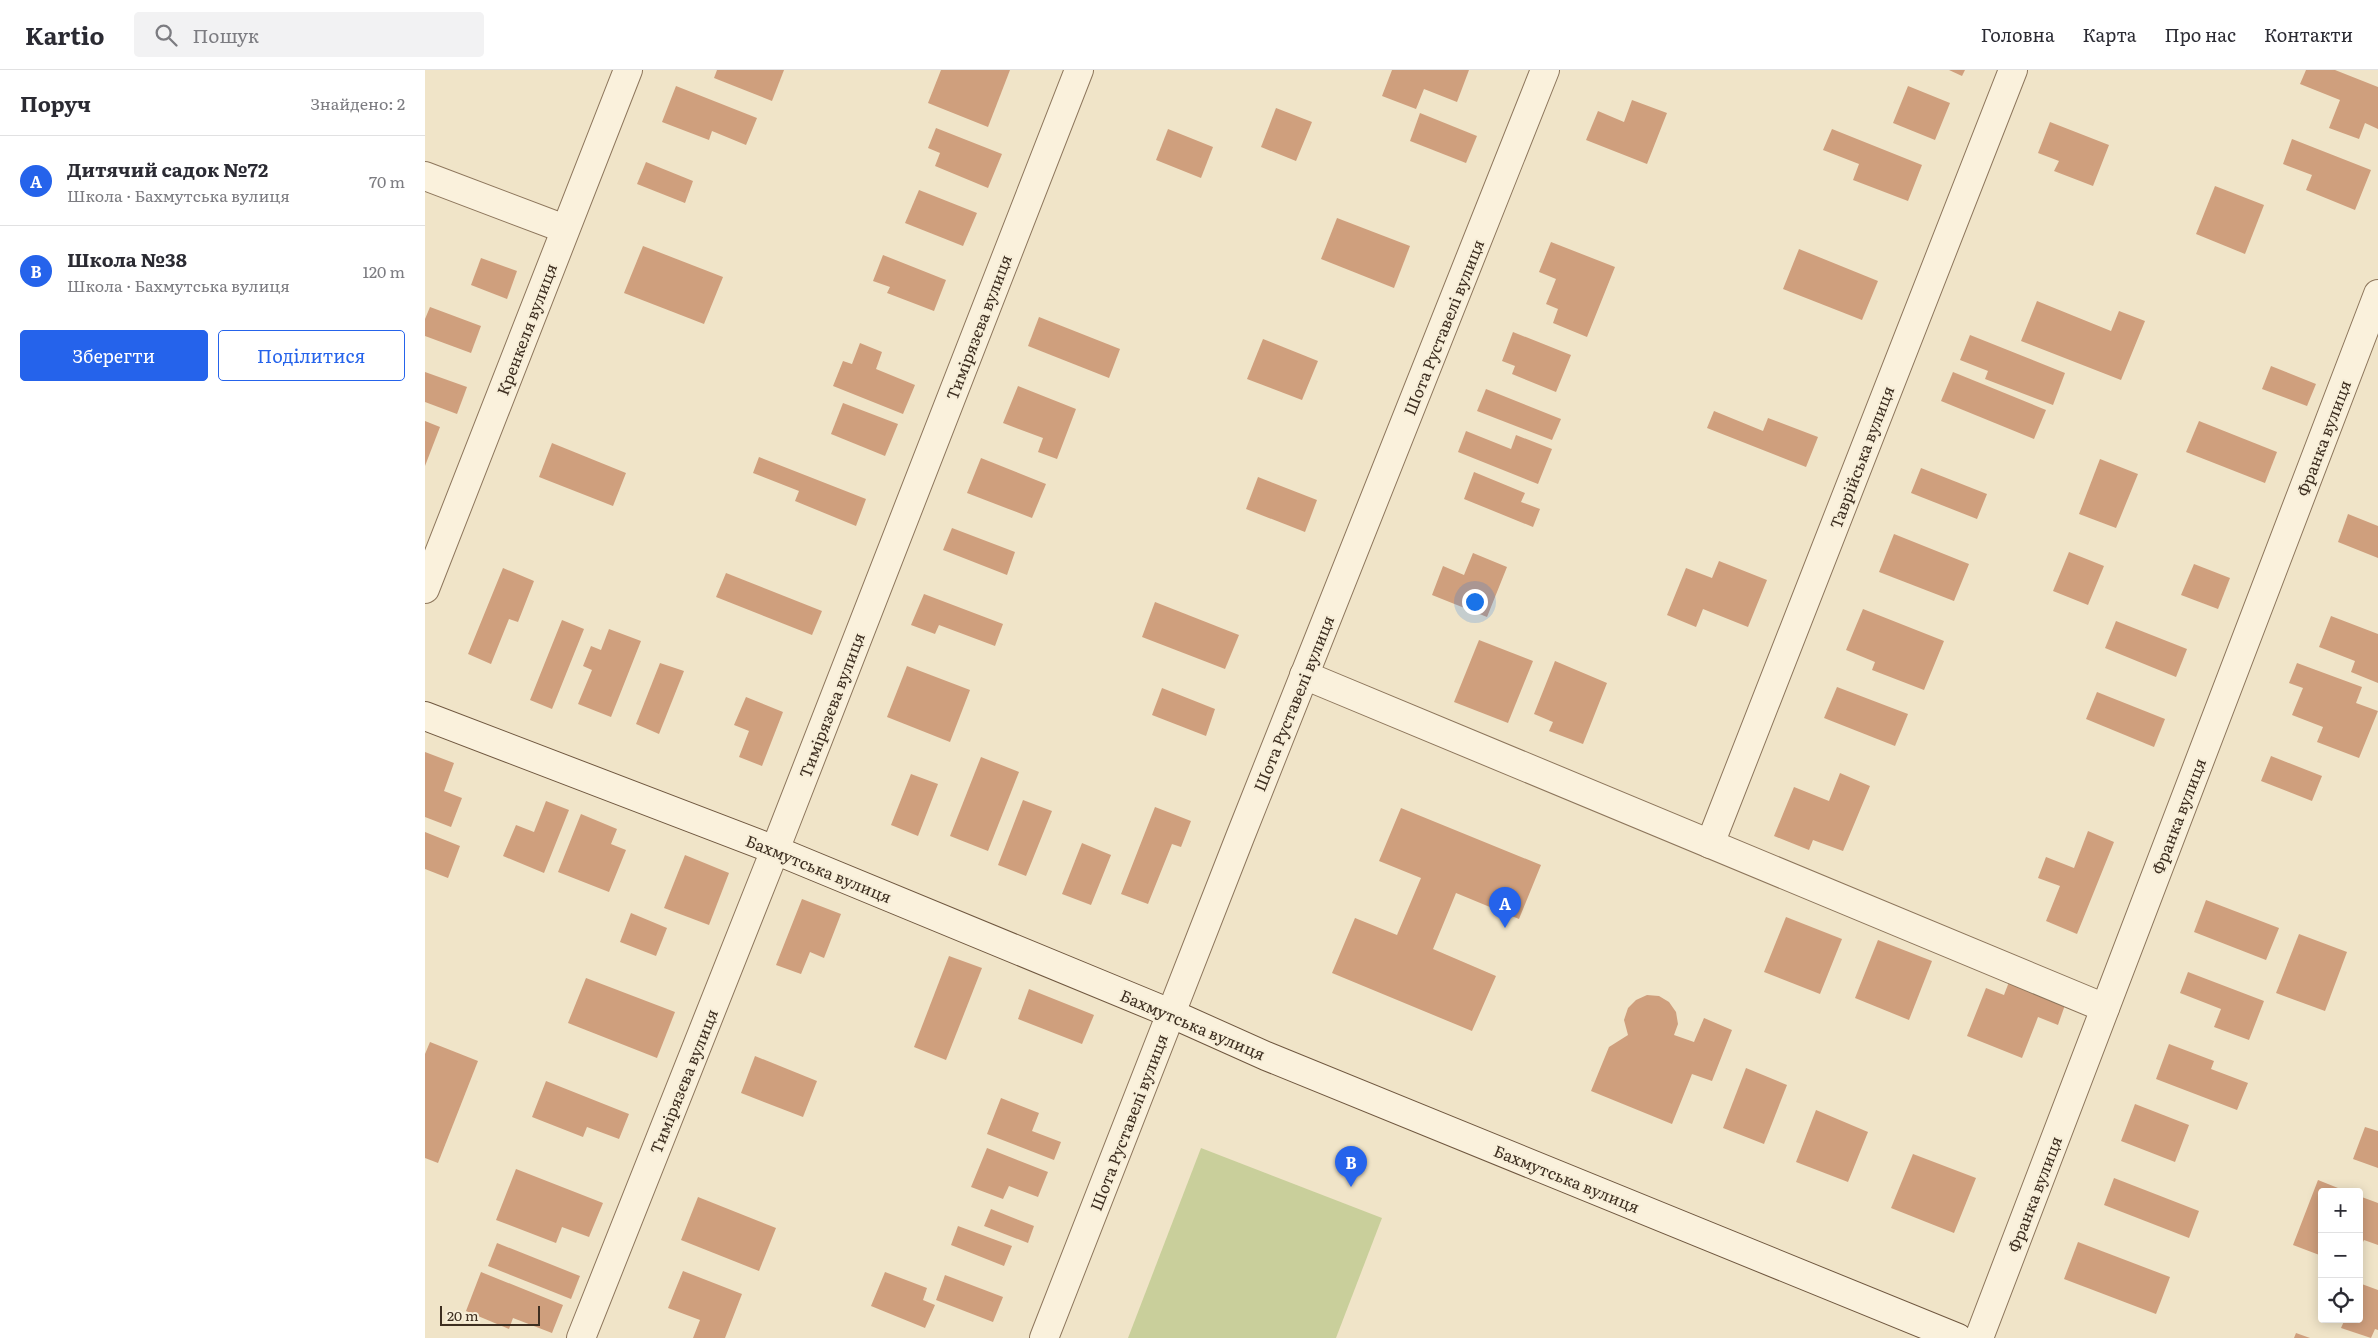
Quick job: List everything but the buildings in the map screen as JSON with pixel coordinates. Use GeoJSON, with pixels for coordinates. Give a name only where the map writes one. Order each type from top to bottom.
{"type":"FeatureCollection","features":[{"type":"Feature","properties":{"kind":"street","name":"Кренкеля вулиця"},"geometry":{"type":"LineString","coordinates":[[425,589],[628,70]]}},
{"type":"Feature","properties":{"kind":"street","name":"Тимірязєва вулиця"},"geometry":{"type":"LineString","coordinates":[[581,1338],[775,850],[1079,70]]}},
{"type":"Feature","properties":{"kind":"street","name":"Шота Руставелі вулиця"},"geometry":{"type":"LineString","coordinates":[[1044,1338],[1170,1014],[1545,70]]}},
{"type":"Feature","properties":{"kind":"street","name":"Таврійська вулиця"},"geometry":{"type":"LineString","coordinates":[[1710,844],[2013,70]]}},
{"type":"Feature","properties":{"kind":"street"},"geometry":{"type":"LineString","coordinates":[[425,176],[565,229]]}},
{"type":"Feature","properties":{"kind":"street","name":"Франка вулиця"},"geometry":{"type":"LineString","coordinates":[[1979,1338],[2378,294]]}},
{"type":"Feature","properties":{"kind":"street"},"geometry":{"type":"LineString","coordinates":[[1304,675],[2105,1008]]}},
{"type":"Feature","properties":{"kind":"street","name":"Бахмутська вулиця"},"geometry":{"type":"LineString","coordinates":[[425,716],[775,850],[1170,1014],[1266,1056],[1958,1338]]}},
{"type":"Feature","properties":{"kind":"green space"},"geometry":{"type":"Polygon","coordinates":[[[1201,1148],[1382,1218],[1336,1338],[1128,1338],[1201,1148]]]}},
{"type":"Feature","properties":{"kind":"place","name":"Дитячий садок №72"},"geometry":{"type":"Point","coordinates":[1505,928]}},
{"type":"Feature","properties":{"kind":"place","name":"Школа №38"},"geometry":{"type":"Point","coordinates":[1351,1187]}}]}
